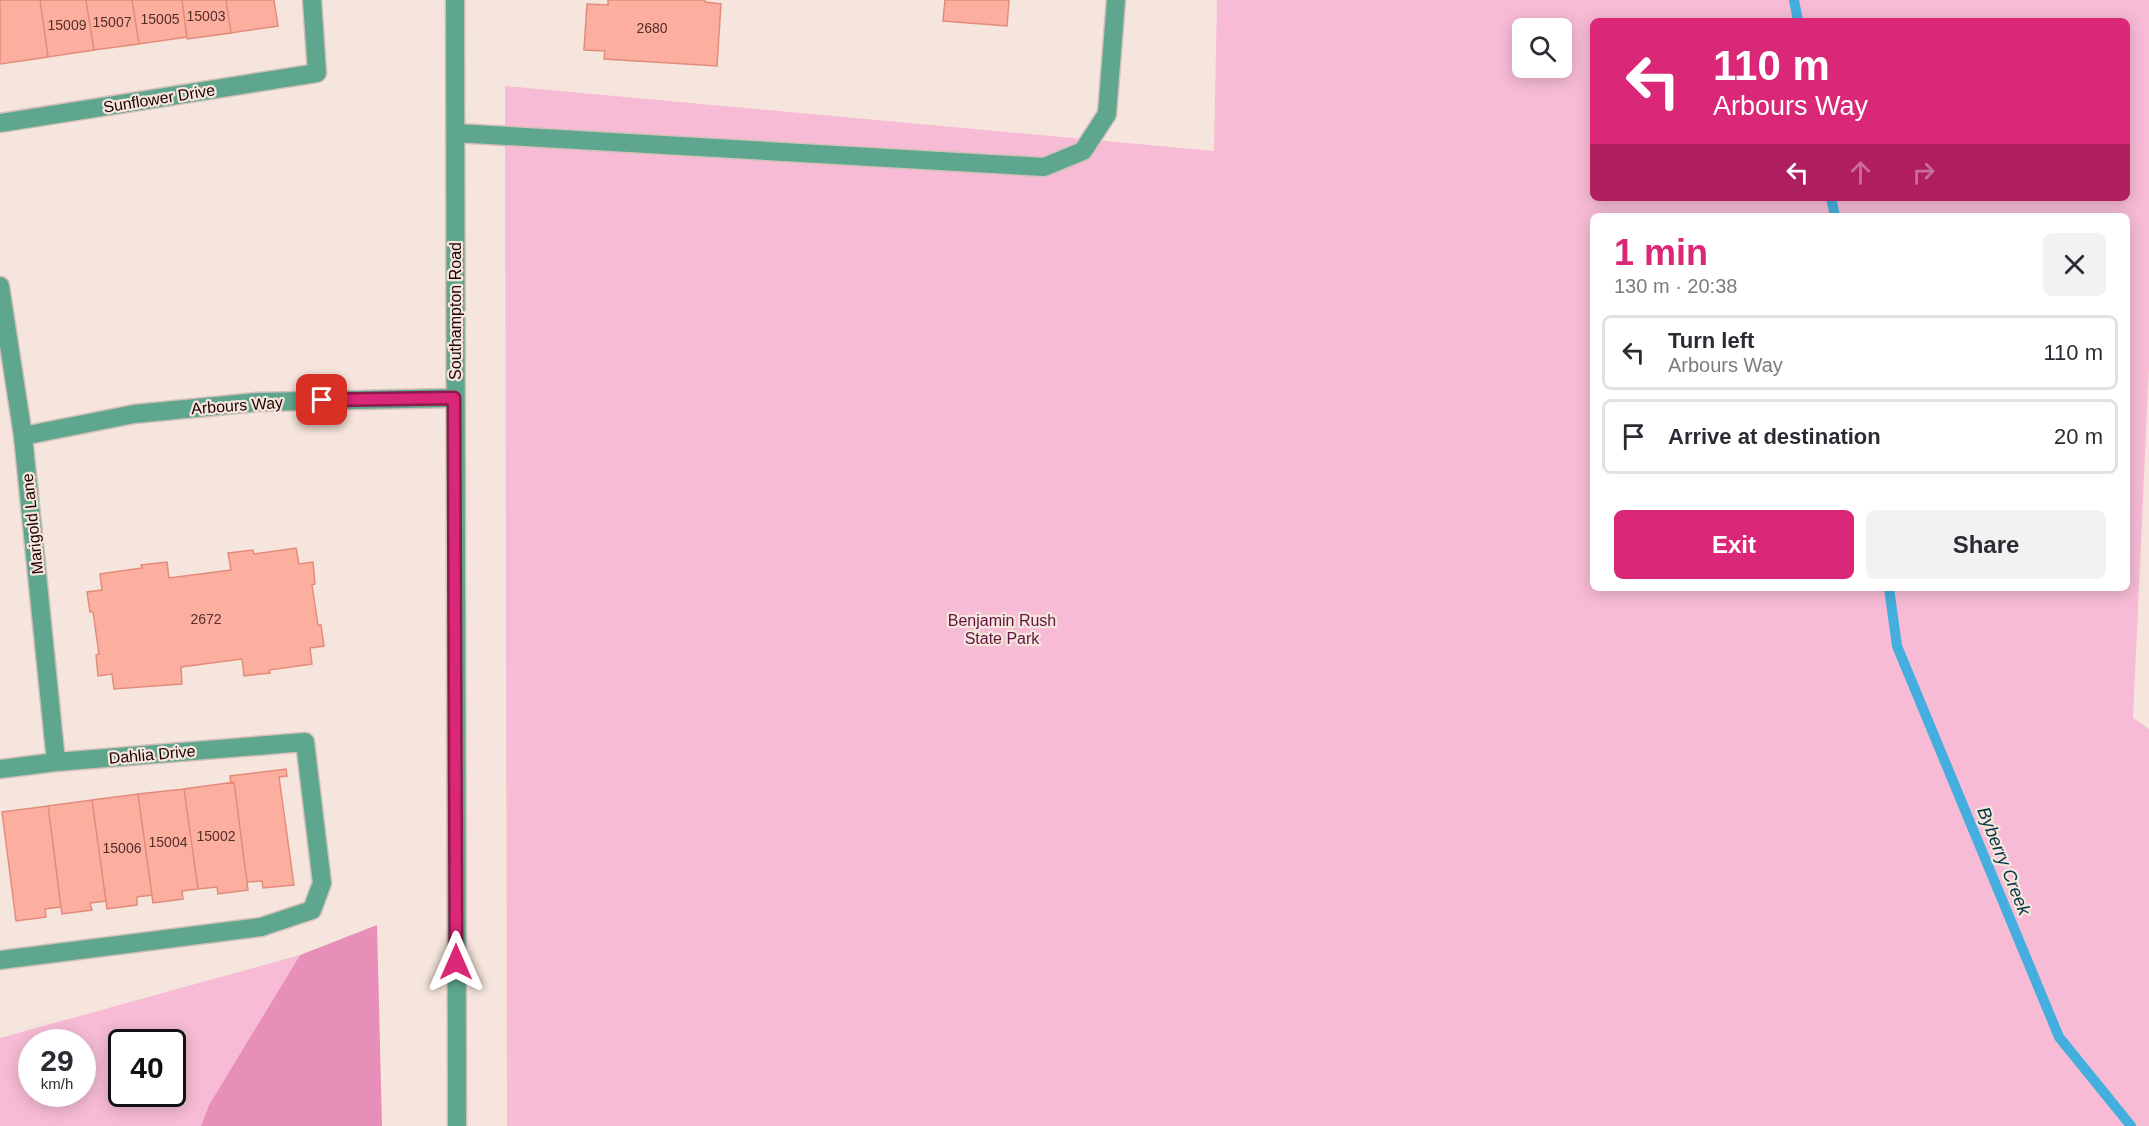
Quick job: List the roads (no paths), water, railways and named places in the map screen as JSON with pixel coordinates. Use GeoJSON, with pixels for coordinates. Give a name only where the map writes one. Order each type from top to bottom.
{"type":"FeatureCollection","features":[{"type":"Feature","properties":{"kind":"street","name":"Sunflower Drive"},"geometry":{"type":"LineString","coordinates":[[0,123],[317,73],[312,0]]}},
{"type":"Feature","properties":{"kind":"street","name":"Southampton Road"},"geometry":{"type":"LineString","coordinates":[[455,0],[457,1126]]}},
{"type":"Feature","properties":{"kind":"street"},"geometry":{"type":"LineString","coordinates":[[456,133],[1044,167],[1083,151],[1107,114],[1116,0]]}},
{"type":"Feature","properties":{"kind":"street","name":"Marigold Lane"},"geometry":{"type":"LineString","coordinates":[[0,286],[23,436],[56,762]]}},
{"type":"Feature","properties":{"kind":"street","name":"Arbours Way"},"geometry":{"type":"LineString","coordinates":[[23,436],[134,414],[257,402],[454,398]]}},
{"type":"Feature","properties":{"kind":"street","name":"Dahlia Drive"},"geometry":{"type":"LineString","coordinates":[[0,770],[56,762],[304,742],[322,883],[312,910],[261,927],[0,960]]}},
{"type":"Feature","properties":{"kind":"waterway","name":"Byberry Creek"},"geometry":{"type":"LineString","coordinates":[[1794,0],[1797,18]]}},
{"type":"Feature","properties":{"kind":"waterway","name":"Byberry Creek"},"geometry":{"type":"LineString","coordinates":[[1832,201],[1834,213]]}},
{"type":"Feature","properties":{"kind":"waterway","name":"Byberry Creek"},"geometry":{"type":"LineString","coordinates":[[1889,591],[1897,646],[2059,1037],[2131,1126]]}},
{"type":"Feature","properties":{"kind":"park label","name":"Benjamin Rush State Park"},"geometry":{"type":"Point","coordinates":[1002,629]}}]}
